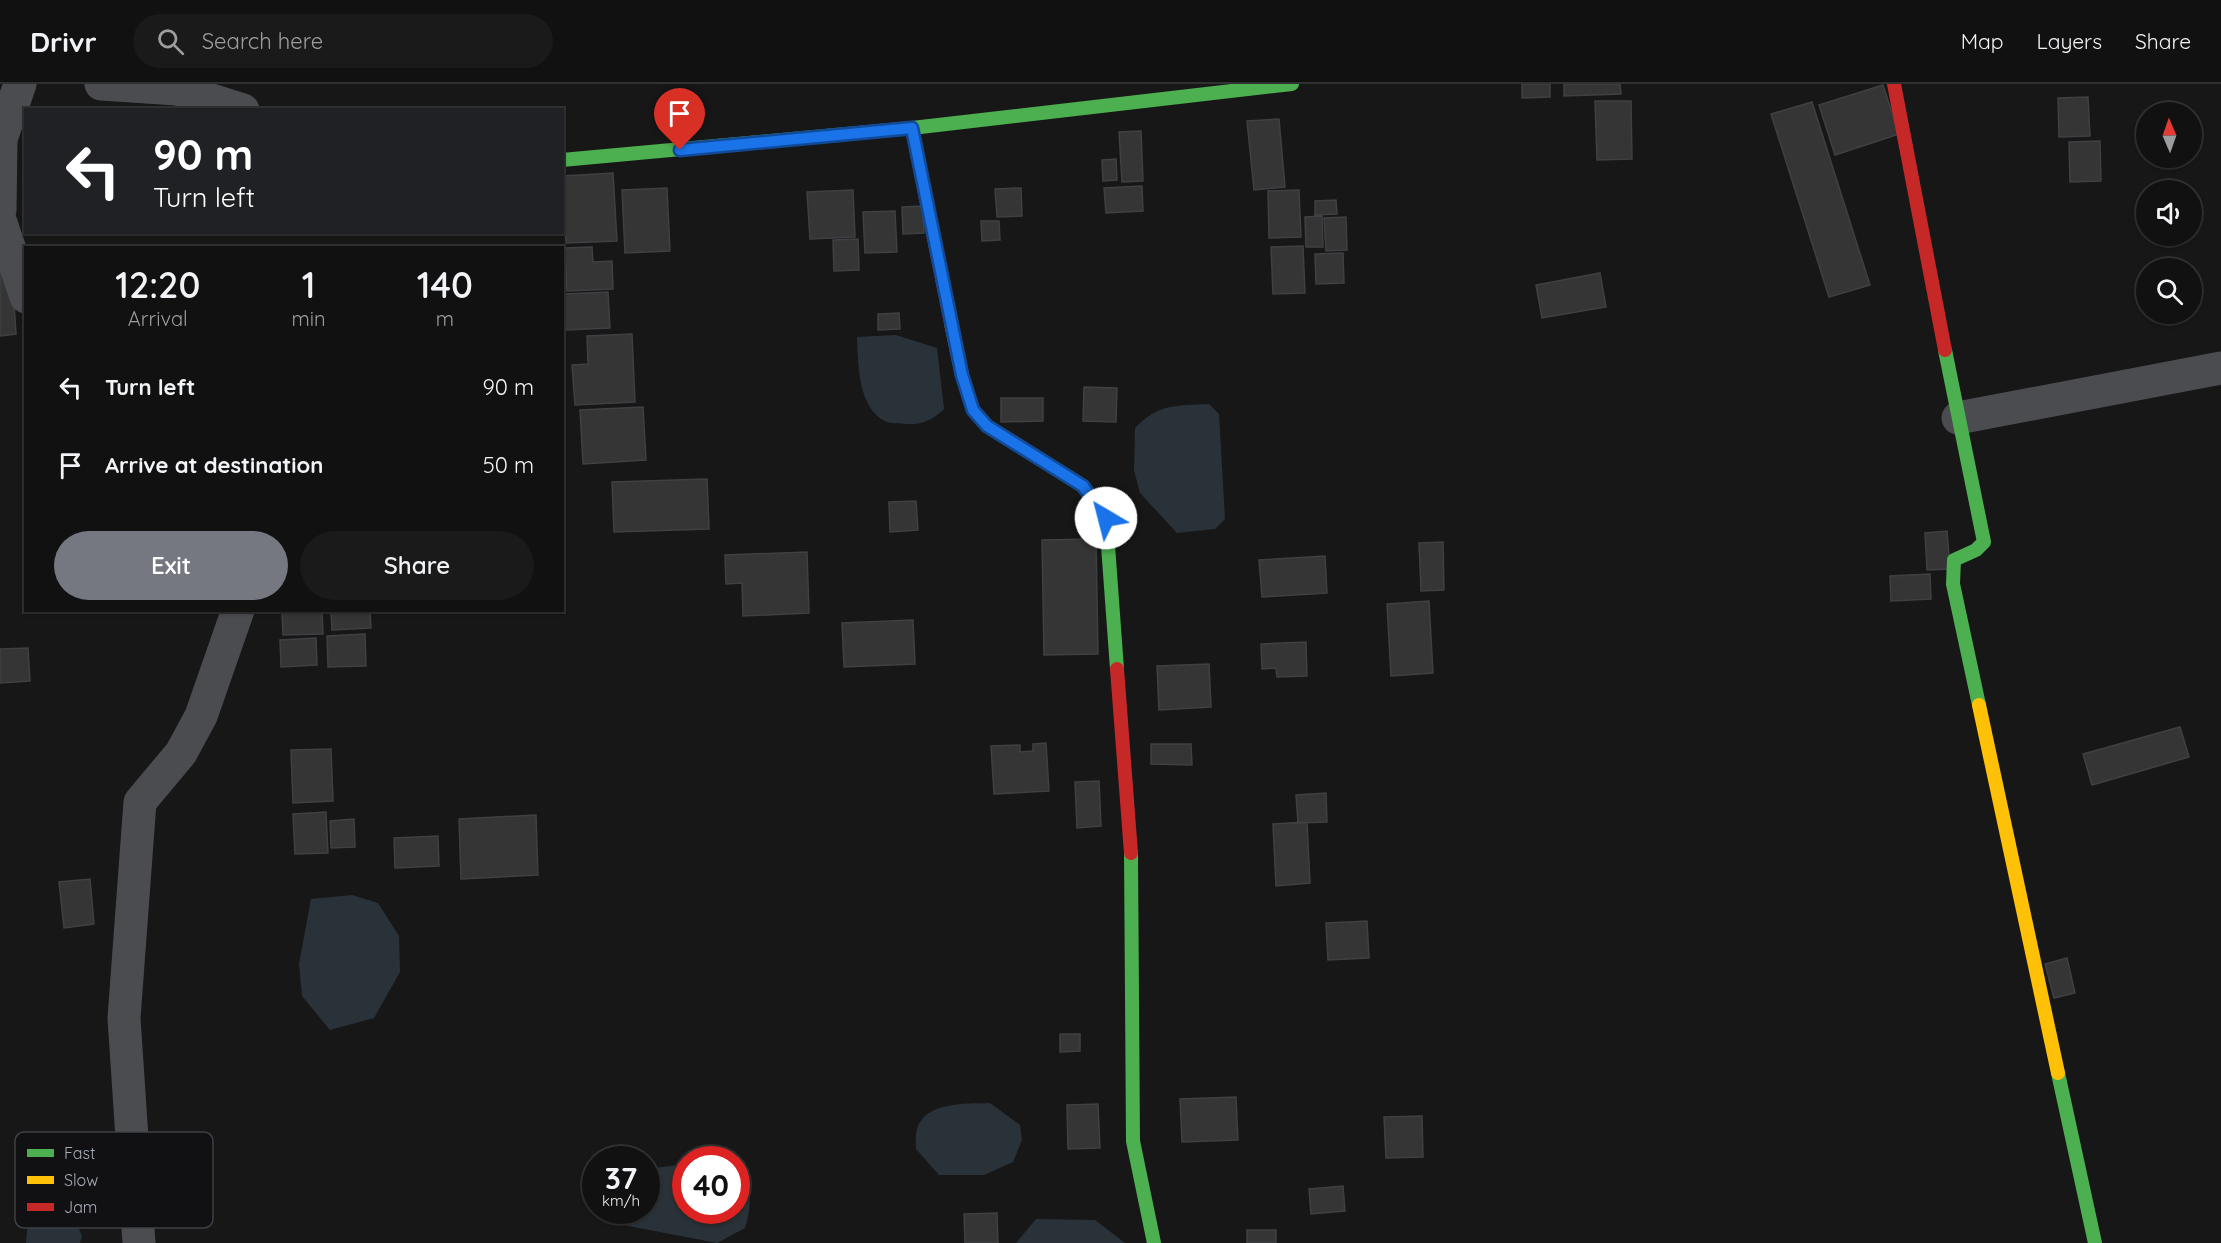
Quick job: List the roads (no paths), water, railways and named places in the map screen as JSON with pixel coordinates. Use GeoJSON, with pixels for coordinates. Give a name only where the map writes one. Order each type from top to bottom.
{"type":"FeatureCollection","features":[{"type":"Feature","properties":{"kind":"street"},"geometry":{"type":"LineString","coordinates":[[0,210],[1,139],[20,84]]}},
{"type":"Feature","properties":{"kind":"street"},"geometry":{"type":"LineString","coordinates":[[101,84],[177,89],[237,108]]}},
{"type":"Feature","properties":{"kind":"street"},"geometry":{"type":"LineString","coordinates":[[564,160],[912,128],[1292,84]]}},
{"type":"Feature","properties":{"kind":"street"},"geometry":{"type":"LineString","coordinates":[[1894,84],[1984,542],[1976,550],[1954,560],[1953,584],[2095,1243]]}},
{"type":"Feature","properties":{"kind":"street"},"geometry":{"type":"LineString","coordinates":[[912,128],[962,375],[973,410],[987,426],[1083,486],[1106,518],[1132,861],[1133,1141],[1154,1243]]}},
{"type":"Feature","properties":{"kind":"street"},"geometry":{"type":"LineString","coordinates":[[0,220],[24,291]]}},
{"type":"Feature","properties":{"kind":"street"},"geometry":{"type":"LineString","coordinates":[[1958,418],[2221,368]]}},
{"type":"Feature","properties":{"kind":"street"},"geometry":{"type":"LineString","coordinates":[[132,1132],[124,1018],[140,802],[181,753],[196,725],[237,612]]}},
{"type":"Feature","properties":{"kind":"street"},"geometry":{"type":"LineString","coordinates":[[138,1228],[139,1243]]}}]}
